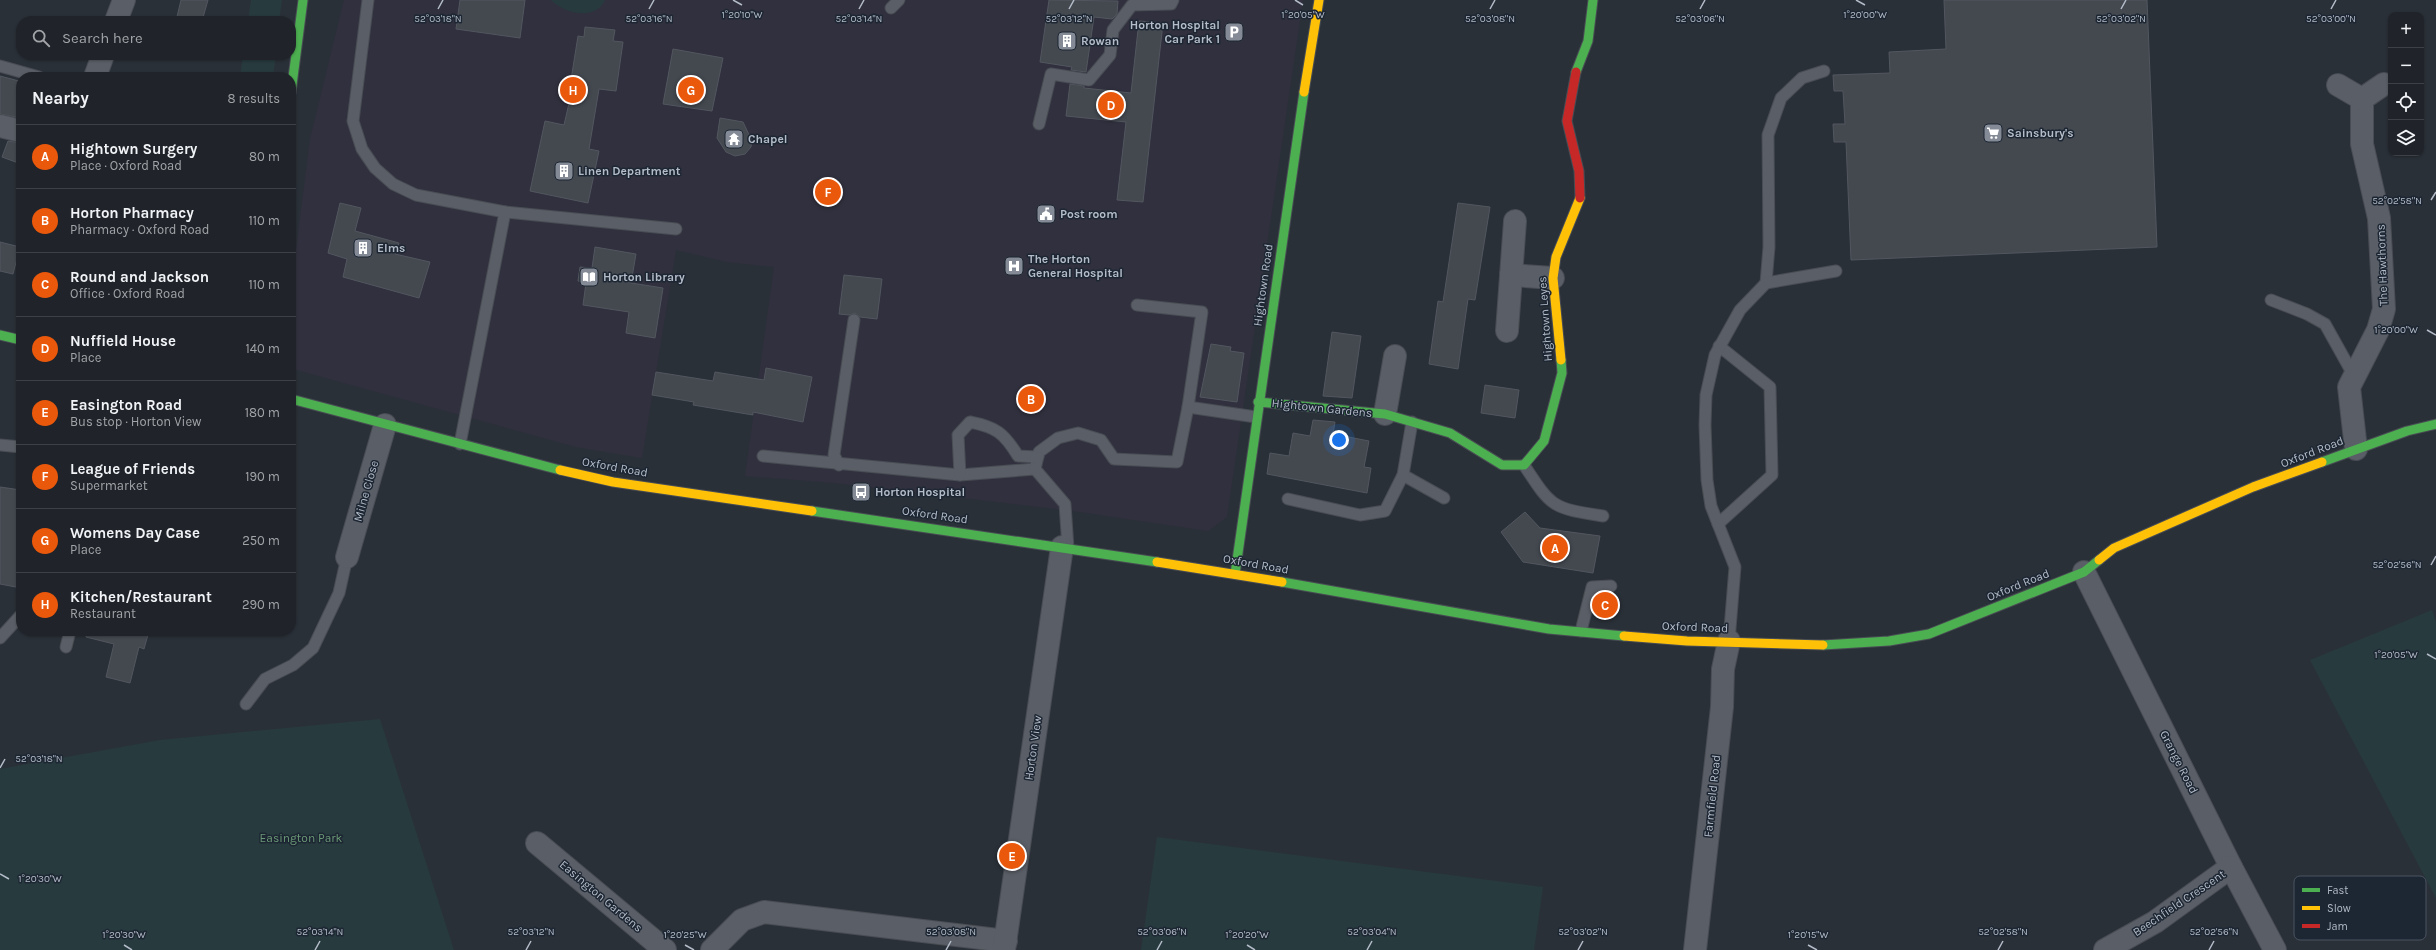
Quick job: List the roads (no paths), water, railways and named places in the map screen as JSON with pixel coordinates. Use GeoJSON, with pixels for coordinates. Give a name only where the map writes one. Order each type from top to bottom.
{"type":"FeatureCollection","features":[{"type":"Feature","properties":{"kind":"main road"},"geometry":{"type":"LineString","coordinates":[[296,54],[303,0]]}},
{"type":"Feature","properties":{"kind":"main road","name":"Hightown Road"},"geometry":{"type":"LineString","coordinates":[[1235,574],[1258,402],[1320,0]]}},
{"type":"Feature","properties":{"kind":"main road","name":"Hightown Leyes"},"geometry":{"type":"LineString","coordinates":[[1524,465],[1544,441],[1562,373],[1553,278],[1556,257],[1581,196],[1578,171],[1567,121],[1573,79],[1588,41],[1593,0]]}},
{"type":"Feature","properties":{"kind":"main road"},"geometry":{"type":"LineString","coordinates":[[294,72],[295,60]]}},
{"type":"Feature","properties":{"kind":"main road"},"geometry":{"type":"LineString","coordinates":[[0,335],[16,339]]}},
{"type":"Feature","properties":{"kind":"main road","name":"Oxford Road"},"geometry":{"type":"LineString","coordinates":[[296,400],[538,465],[613,482],[1065,547],[1235,574],[1541,627],[1687,641],[1729,641],[1806,645],[1889,641],[1929,634],[1963,622],[2084,572],[2114,548],[2253,487],[2407,431],[2436,424]]}},
{"type":"Feature","properties":{"kind":"main road","name":"Hightown Gardens"},"geometry":{"type":"LineString","coordinates":[[1258,402],[1385,414],[1450,433],[1502,465],[1524,465]]}},
{"type":"Feature","properties":{"kind":"street"},"geometry":{"type":"LineString","coordinates":[[118,16],[124,0]]}},
{"type":"Feature","properties":{"kind":"street"},"geometry":{"type":"LineString","coordinates":[[97,72],[101,60]]}},
{"type":"Feature","properties":{"kind":"street"},"geometry":{"type":"LineString","coordinates":[[2338,85],[2362,99],[2384,84]]}},
{"type":"Feature","properties":{"kind":"street","name":"The Hawthorns"},"geometry":{"type":"LineString","coordinates":[[2356,449],[2348,394],[2354,376],[2378,330],[2384,309],[2380,218],[2362,144],[2362,99]]}},
{"type":"Feature","properties":{"kind":"street"},"geometry":{"type":"LineString","coordinates":[[0,126],[16,130]]}},
{"type":"Feature","properties":{"kind":"street"},"geometry":{"type":"LineString","coordinates":[[1507,331],[1515,221]]}},
{"type":"Feature","properties":{"kind":"street"},"geometry":{"type":"LineString","coordinates":[[1511,275],[1553,278]]}},
{"type":"Feature","properties":{"kind":"street","name":"Hightown Gardens"},"geometry":{"type":"LineString","coordinates":[[1385,414],[1396,356]]}},
{"type":"Feature","properties":{"kind":"street","name":"Milne Close"},"geometry":{"type":"LineString","coordinates":[[347,557],[385,425]]}},
{"type":"Feature","properties":{"kind":"street","name":"Horton View"},"geometry":{"type":"LineString","coordinates":[[1005,946],[1065,547]]}},
{"type":"Feature","properties":{"kind":"street","name":"Grange Road"},"geometry":{"type":"LineString","coordinates":[[2084,572],[2231,867],[2275,950]]}},
{"type":"Feature","properties":{"kind":"street","name":"Farmfield Road"},"geometry":{"type":"LineString","coordinates":[[1695,950],[1722,707],[1723,669],[1729,641]]}},
{"type":"Feature","properties":{"kind":"street","name":"Easington Gardens"},"geometry":{"type":"LineString","coordinates":[[537,843],[665,950]]}},
{"type":"Feature","properties":{"kind":"street","name":"Beechfield Crescent"},"geometry":{"type":"LineString","coordinates":[[2105,950],[2154,922],[2231,867]]}},
{"type":"Feature","properties":{"kind":"street"},"geometry":{"type":"LineString","coordinates":[[712,950],[742,920],[764,912],[1005,946]]}},
{"type":"Feature","properties":{"kind":"lane"},"geometry":{"type":"LineString","coordinates":[[127,16],[134,0]]}},
{"type":"Feature","properties":{"kind":"lane"},"geometry":{"type":"LineString","coordinates":[[368,0],[353,121],[362,149],[375,168],[393,184],[416,195],[505,212],[676,229]]}},
{"type":"Feature","properties":{"kind":"lane"},"geometry":{"type":"LineString","coordinates":[[1039,124],[1051,74],[1089,80],[1110,55],[1113,30],[1132,5],[1172,4],[1173,0]]}},
{"type":"Feature","properties":{"kind":"lane"},"geometry":{"type":"LineString","coordinates":[[104,72],[109,60]]}},
{"type":"Feature","properties":{"kind":"lane"},"geometry":{"type":"LineString","coordinates":[[0,66],[21,72]]}},
{"type":"Feature","properties":{"kind":"lane"},"geometry":{"type":"LineString","coordinates":[[1766,283],[1769,247],[1768,135],[1781,98],[1802,78],[1824,71]]}},
{"type":"Feature","properties":{"kind":"lane"},"geometry":{"type":"LineString","coordinates":[[460,444],[505,212]]}},
{"type":"Feature","properties":{"kind":"lane"},"geometry":{"type":"LineString","coordinates":[[1729,641],[1735,567],[1711,506],[1707,480],[1705,425],[1709,375],[1719,346],[1740,310],[1766,283],[1836,271]]}},
{"type":"Feature","properties":{"kind":"lane"},"geometry":{"type":"LineString","coordinates":[[2271,300],[2307,314],[2325,324],[2354,376]]}},
{"type":"Feature","properties":{"kind":"lane"},"geometry":{"type":"LineString","coordinates":[[1035,469],[1039,452],[1058,438],[1078,433],[1100,440],[1114,458],[1177,462],[1188,407],[1202,312],[1138,305]]}},
{"type":"Feature","properties":{"kind":"lane"},"geometry":{"type":"LineString","coordinates":[[840,465],[834,455],[854,320]]}},
{"type":"Feature","properties":{"kind":"lane"},"geometry":{"type":"LineString","coordinates":[[1718,524],[1772,475],[1770,387],[1719,346]]}},
{"type":"Feature","properties":{"kind":"lane"},"geometry":{"type":"LineString","coordinates":[[1188,407],[1256,417]]}},
{"type":"Feature","properties":{"kind":"lane"},"geometry":{"type":"LineString","coordinates":[[960,475],[958,435],[970,422],[991,426],[1008,440],[1018,456],[1038,457]]}},
{"type":"Feature","properties":{"kind":"lane"},"geometry":{"type":"LineString","coordinates":[[1288,499],[1360,515],[1385,511],[1403,475],[1412,422]]}},
{"type":"Feature","properties":{"kind":"lane"},"geometry":{"type":"LineString","coordinates":[[0,445],[16,447]]}},
{"type":"Feature","properties":{"kind":"lane"},"geometry":{"type":"LineString","coordinates":[[763,456],[840,465],[960,475],[1035,469]]}},
{"type":"Feature","properties":{"kind":"lane"},"geometry":{"type":"LineString","coordinates":[[1524,465],[1545,497],[1564,510],[1602,516]]}},
{"type":"Feature","properties":{"kind":"lane"},"geometry":{"type":"LineString","coordinates":[[1035,469],[1066,504],[1065,547]]}},
{"type":"Feature","properties":{"kind":"lane"},"geometry":{"type":"LineString","coordinates":[[1403,475],[1444,498]]}},
{"type":"Feature","properties":{"kind":"lane"},"geometry":{"type":"LineString","coordinates":[[246,704],[266,679],[293,665],[313,648],[339,593],[347,557]]}},
{"type":"Feature","properties":{"kind":"lane"},"geometry":{"type":"LineString","coordinates":[[1581,631],[1592,587],[1611,586]]}},
{"type":"Feature","properties":{"kind":"lane"},"geometry":{"type":"LineString","coordinates":[[0,638],[16,620]]}},
{"type":"Feature","properties":{"kind":"lane"},"geometry":{"type":"LineString","coordinates":[[66,647],[69,636]]}},
{"type":"Feature","properties":{"kind":"place","name":"Horton Hospital Car Park 1"},"geometry":{"type":"Point","coordinates":[1234,32]}},
{"type":"Feature","properties":{"kind":"place","name":"Rowan"},"geometry":{"type":"Point","coordinates":[1067,41]}},
{"type":"Feature","properties":{"kind":"place","name":"Kitchen/Restaurant"},"geometry":{"type":"Point","coordinates":[573,90]}},
{"type":"Feature","properties":{"kind":"place","name":"Womens Day Case"},"geometry":{"type":"Point","coordinates":[691,90]}},
{"type":"Feature","properties":{"kind":"place","name":"Nuffield House"},"geometry":{"type":"Point","coordinates":[1111,105]}},
{"type":"Feature","properties":{"kind":"place","name":"Sainsbury's"},"geometry":{"type":"Point","coordinates":[1993,133]}},
{"type":"Feature","properties":{"kind":"place","name":"Chapel"},"geometry":{"type":"Point","coordinates":[734,139]}},
{"type":"Feature","properties":{"kind":"place","name":"Linen Department"},"geometry":{"type":"Point","coordinates":[564,171]}},
{"type":"Feature","properties":{"kind":"place","name":"League of Friends"},"geometry":{"type":"Point","coordinates":[828,192]}},
{"type":"Feature","properties":{"kind":"place","name":"Post room"},"geometry":{"type":"Point","coordinates":[1046,214]}},
{"type":"Feature","properties":{"kind":"place","name":"Elms"},"geometry":{"type":"Point","coordinates":[363,248]}},
{"type":"Feature","properties":{"kind":"place","name":"The Horton General Hospital"},"geometry":{"type":"Point","coordinates":[1014,266]}},
{"type":"Feature","properties":{"kind":"place","name":"Horton Library"},"geometry":{"type":"Point","coordinates":[589,277]}},
{"type":"Feature","properties":{"kind":"place","name":"Horton Pharmacy"},"geometry":{"type":"Point","coordinates":[1031,399]}},
{"type":"Feature","properties":{"kind":"place","name":"Horton Hospital"},"geometry":{"type":"Point","coordinates":[861,492]}},
{"type":"Feature","properties":{"kind":"place","name":"Hightown Surgery"},"geometry":{"type":"Point","coordinates":[1555,548]}},
{"type":"Feature","properties":{"kind":"place","name":"Round and Jackson"},"geometry":{"type":"Point","coordinates":[1605,605]}},
{"type":"Feature","properties":{"kind":"place","name":"Easington Road"},"geometry":{"type":"Point","coordinates":[1012,856]}},
{"type":"Feature","properties":{"kind":"park label","name":"Easington Park"},"geometry":{"type":"Point","coordinates":[301,838]}}]}
